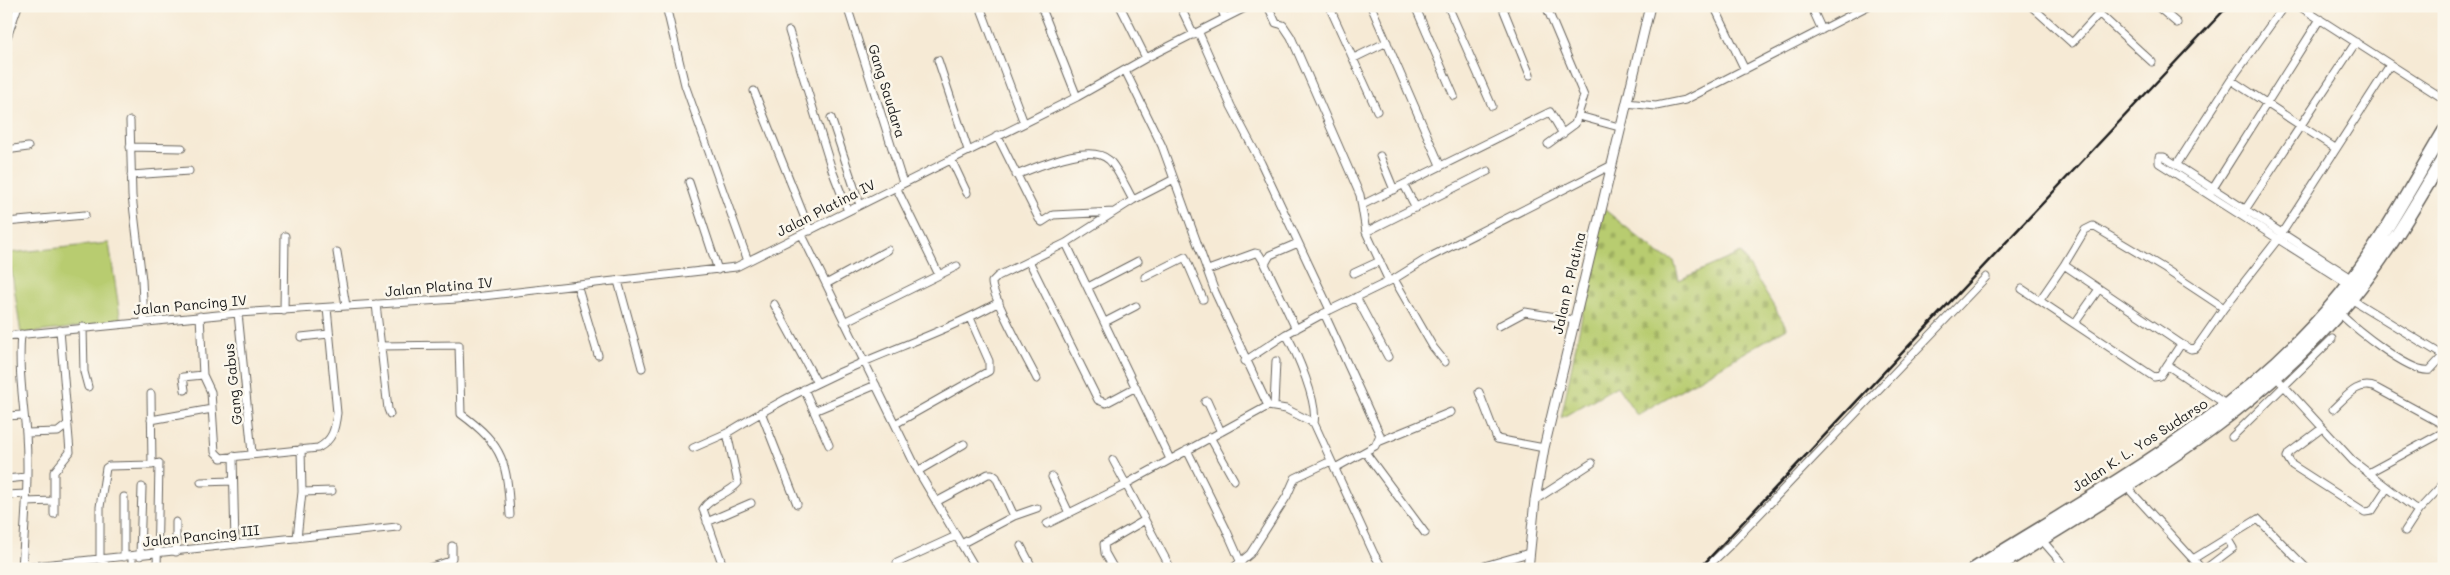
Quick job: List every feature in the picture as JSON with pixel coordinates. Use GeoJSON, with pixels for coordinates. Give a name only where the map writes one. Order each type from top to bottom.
{"type":"FeatureCollection","features":[{"type":"Feature","properties":{"kind":"highway","name":"Jalan K. L. Yos Sudarso"},"geometry":{"type":"LineString","coordinates":[[1994,569],[2126,486],[2275,376],[2341,316],[2380,238],[2443,132]]}},
{"type":"Feature","properties":{"kind":"highway","name":"Jalan K. L. Yos Sudarso"},"geometry":{"type":"LineString","coordinates":[[1974,569],[2231,409],[2301,337],[2354,287],[2397,236],[2444,157]]}},
{"type":"Feature","properties":{"kind":"street"},"geometry":{"type":"LineString","coordinates":[[6,40],[18,6]]}},
{"type":"Feature","properties":{"kind":"street"},"geometry":{"type":"LineString","coordinates":[[666,6],[685,85],[748,262]]}},
{"type":"Feature","properties":{"kind":"street","name":"Gang Saudara"},"geometry":{"type":"LineString","coordinates":[[847,6],[899,185],[940,275]]}},
{"type":"Feature","properties":{"kind":"street"},"geometry":{"type":"LineString","coordinates":[[980,6],[1024,123]]}},
{"type":"Feature","properties":{"kind":"street"},"geometry":{"type":"LineString","coordinates":[[1042,6],[1077,97]]}},
{"type":"Feature","properties":{"kind":"street"},"geometry":{"type":"LineString","coordinates":[[1120,6],[1146,58]]}},
{"type":"Feature","properties":{"kind":"street"},"geometry":{"type":"LineString","coordinates":[[1180,6],[1262,163],[1371,412],[1380,435],[1378,442]]}},
{"type":"Feature","properties":{"kind":"street"},"geometry":{"type":"LineString","coordinates":[[1220,6],[1225,18]]}},
{"type":"Feature","properties":{"kind":"street","name":"Jalan Platina IV"},"geometry":{"type":"LineString","coordinates":[[376,304],[457,299],[736,267],[997,135],[1077,97],[1146,58],[1249,6]]}},
{"type":"Feature","properties":{"kind":"street"},"geometry":{"type":"LineString","coordinates":[[1268,6],[1276,23],[1283,25],[1291,37],[1362,205],[1366,232],[1380,261],[1433,347],[1445,362]]}},
{"type":"Feature","properties":{"kind":"street"},"geometry":{"type":"LineString","coordinates":[[1329,6],[1377,111]]}},
{"type":"Feature","properties":{"kind":"street"},"geometry":{"type":"LineString","coordinates":[[1371,6],[1440,166]]}},
{"type":"Feature","properties":{"kind":"street"},"geometry":{"type":"LineString","coordinates":[[1415,6],[1454,96]]}},
{"type":"Feature","properties":{"kind":"street"},"geometry":{"type":"LineString","coordinates":[[1448,6],[1492,106]]}},
{"type":"Feature","properties":{"kind":"street"},"geometry":{"type":"LineString","coordinates":[[1502,6],[1530,75]]}},
{"type":"Feature","properties":{"kind":"street"},"geometry":{"type":"LineString","coordinates":[[1546,6],[1584,96],[1575,124],[1548,144]]}},
{"type":"Feature","properties":{"kind":"street","name":"Jalan P. Platina"},"geometry":{"type":"LineString","coordinates":[[1528,569],[1535,500],[1544,448],[1619,127],[1650,6]]}},
{"type":"Feature","properties":{"kind":"street"},"geometry":{"type":"LineString","coordinates":[[1717,6],[1716,12],[1745,70]]}},
{"type":"Feature","properties":{"kind":"street"},"geometry":{"type":"LineString","coordinates":[[1811,6],[1822,30]]}},
{"type":"Feature","properties":{"kind":"street"},"geometry":{"type":"LineString","coordinates":[[1626,104],[1656,106],[1678,102],[1745,70],[1868,6]]}},
{"type":"Feature","properties":{"kind":"street"},"geometry":{"type":"LineString","coordinates":[[2031,6],[2072,43],[2106,6]]}},
{"type":"Feature","properties":{"kind":"street"},"geometry":{"type":"LineString","coordinates":[[2091,6],[2152,62]]}},
{"type":"Feature","properties":{"kind":"street"},"geometry":{"type":"LineString","coordinates":[[2158,6],[2177,23]]}},
{"type":"Feature","properties":{"kind":"street"},"geometry":{"type":"LineString","coordinates":[[2177,164],[2231,80],[2284,6]]}},
{"type":"Feature","properties":{"kind":"street"},"geometry":{"type":"LineString","coordinates":[[2299,6],[2444,99]]}},
{"type":"Feature","properties":{"kind":"street"},"geometry":{"type":"LineString","coordinates":[[2211,191],[2320,19]]}},
{"type":"Feature","properties":{"kind":"street"},"geometry":{"type":"LineString","coordinates":[[789,31],[832,170],[848,211]]}},
{"type":"Feature","properties":{"kind":"street"},"geometry":{"type":"LineString","coordinates":[[1354,58],[1387,42]]}},
{"type":"Feature","properties":{"kind":"street"},"geometry":{"type":"LineString","coordinates":[[2244,212],[2356,42]]}},
{"type":"Feature","properties":{"kind":"street"},"geometry":{"type":"LineString","coordinates":[[938,60],[968,150]]}},
{"type":"Feature","properties":{"kind":"street"},"geometry":{"type":"LineString","coordinates":[[2064,265],[2181,344],[2191,349],[2196,348],[2224,308],[2280,236],[2390,65]]}},
{"type":"Feature","properties":{"kind":"street"},"geometry":{"type":"LineString","coordinates":[[1125,70],[1162,146],[1215,292],[1245,360],[1271,406]]}},
{"type":"Feature","properties":{"kind":"street"},"geometry":{"type":"LineString","coordinates":[[2231,80],[2335,148]]}},
{"type":"Feature","properties":{"kind":"street"},"geometry":{"type":"LineString","coordinates":[[754,92],[810,231]]}},
{"type":"Feature","properties":{"kind":"street"},"geometry":{"type":"LineString","coordinates":[[1362,205],[1550,112],[1563,134]]}},
{"type":"Feature","properties":{"kind":"street"},"geometry":{"type":"LineString","coordinates":[[1579,116],[1619,127]]}},
{"type":"Feature","properties":{"kind":"street"},"geometry":{"type":"LineString","coordinates":[[831,118],[860,205]]}},
{"type":"Feature","properties":{"kind":"street"},"geometry":{"type":"LineString","coordinates":[[130,121],[131,175],[144,322]]}},
{"type":"Feature","properties":{"kind":"street"},"geometry":{"type":"LineString","coordinates":[[997,135],[1016,175],[1042,222],[1053,215],[1114,212]]}},
{"type":"Feature","properties":{"kind":"street"},"geometry":{"type":"LineString","coordinates":[[130,146],[182,148]]}},
{"type":"Feature","properties":{"kind":"street"},"geometry":{"type":"LineString","coordinates":[[6,150],[28,147]]}},
{"type":"Feature","properties":{"kind":"street"},"geometry":{"type":"LineString","coordinates":[[1016,175],[1078,154],[1103,156],[1110,160],[1133,200]]}},
{"type":"Feature","properties":{"kind":"street"},"geometry":{"type":"LineString","coordinates":[[1380,156],[1394,190]]}},
{"type":"Feature","properties":{"kind":"street"},"geometry":{"type":"LineString","coordinates":[[2211,191],[2164,156],[2161,156],[2158,160],[2211,191],[2280,236],[2354,287],[2443,356],[2430,370],[2421,370],[2385,350],[2341,316]]}},
{"type":"Feature","properties":{"kind":"street"},"geometry":{"type":"LineString","coordinates":[[951,159],[967,193]]}},
{"type":"Feature","properties":{"kind":"street"},"geometry":{"type":"LineString","coordinates":[[1245,360],[1286,334],[1392,280],[1428,258],[1610,166]]}},
{"type":"Feature","properties":{"kind":"street"},"geometry":{"type":"LineString","coordinates":[[131,175],[189,171]]}},
{"type":"Feature","properties":{"kind":"street"},"geometry":{"type":"LineString","coordinates":[[1366,232],[1488,171]]}},
{"type":"Feature","properties":{"kind":"street"},"geometry":{"type":"LineString","coordinates":[[1038,379],[992,287],[994,279],[1066,243],[1133,200],[1174,179]]}},
{"type":"Feature","properties":{"kind":"street"},"geometry":{"type":"LineString","coordinates":[[689,182],[718,270]]}},
{"type":"Feature","properties":{"kind":"street"},"geometry":{"type":"LineString","coordinates":[[1404,185],[1416,208]]}},
{"type":"Feature","properties":{"kind":"street"},"geometry":{"type":"LineString","coordinates":[[6,222],[85,215]]}},
{"type":"Feature","properties":{"kind":"street"},"geometry":{"type":"LineString","coordinates":[[2040,300],[2064,265],[2084,230],[2093,226],[2166,269],[2224,308]]}},
{"type":"Feature","properties":{"kind":"street"},"geometry":{"type":"LineString","coordinates":[[802,235],[918,471],[976,569]]}},
{"type":"Feature","properties":{"kind":"street"},"geometry":{"type":"LineString","coordinates":[[284,311],[285,236]]}},
{"type":"Feature","properties":{"kind":"street"},"geometry":{"type":"LineString","coordinates":[[1066,243],[1170,459]]}},
{"type":"Feature","properties":{"kind":"street"},"geometry":{"type":"LineString","coordinates":[[1265,264],[1270,255],[1298,243]]}},
{"type":"Feature","properties":{"kind":"street"},"geometry":{"type":"LineString","coordinates":[[826,284],[888,250]]}},
{"type":"Feature","properties":{"kind":"street"},"geometry":{"type":"LineString","coordinates":[[337,252],[346,306]]}},
{"type":"Feature","properties":{"kind":"street"},"geometry":{"type":"LineString","coordinates":[[1208,270],[1256,253],[1259,254],[1296,329]]}},
{"type":"Feature","properties":{"kind":"street"},"geometry":{"type":"LineString","coordinates":[[1145,277],[1185,257],[1203,299]]}},
{"type":"Feature","properties":{"kind":"street"},"geometry":{"type":"LineString","coordinates":[[1088,287],[1138,261]]}},
{"type":"Feature","properties":{"kind":"street"},"geometry":{"type":"LineString","coordinates":[[1354,273],[1380,261]]}},
{"type":"Feature","properties":{"kind":"street"},"geometry":{"type":"LineString","coordinates":[[1029,262],[1098,400],[1106,402],[1136,387]]}},
{"type":"Feature","properties":{"kind":"street"},"geometry":{"type":"LineString","coordinates":[[844,322],[958,266]]}},
{"type":"Feature","properties":{"kind":"street"},"geometry":{"type":"LineString","coordinates":[[1705,569],[1737,538],[1986,277]]}},
{"type":"Feature","properties":{"kind":"street"},"geometry":{"type":"LineString","coordinates":[[618,281],[642,368]]}},
{"type":"Feature","properties":{"kind":"street"},"geometry":{"type":"LineString","coordinates":[[577,286],[598,354]]}},
{"type":"Feature","properties":{"kind":"street"},"geometry":{"type":"LineString","coordinates":[[2022,289],[2154,377],[2160,376],[2181,344]]}},
{"type":"Feature","properties":{"kind":"street"},"geometry":{"type":"LineString","coordinates":[[2074,324],[2098,289]]}},
{"type":"Feature","properties":{"kind":"street"},"geometry":{"type":"LineString","coordinates":[[1356,298],[1388,356]]}},
{"type":"Feature","properties":{"kind":"street"},"geometry":{"type":"LineString","coordinates":[[693,448],[727,433],[804,389],[865,361],[970,318],[999,302]]}},
{"type":"Feature","properties":{"kind":"street"},"geometry":{"type":"LineString","coordinates":[[376,304],[390,414]]}},
{"type":"Feature","properties":{"kind":"street","name":"Jalan Pancing IV"},"geometry":{"type":"LineString","coordinates":[[6,336],[200,316],[376,304]]}},
{"type":"Feature","properties":{"kind":"street"},"geometry":{"type":"LineString","coordinates":[[774,304],[817,383]]}},
{"type":"Feature","properties":{"kind":"street"},"geometry":{"type":"LineString","coordinates":[[1105,322],[1136,306]]}},
{"type":"Feature","properties":{"kind":"street"},"geometry":{"type":"LineString","coordinates":[[200,316],[203,375],[211,392],[215,452],[221,458],[318,448],[326,444],[336,428],[337,413],[327,308]]}},
{"type":"Feature","properties":{"kind":"street"},"geometry":{"type":"LineString","coordinates":[[1499,326],[1525,312],[1574,320]]}},
{"type":"Feature","properties":{"kind":"street","name":"Gang Gabus"},"geometry":{"type":"LineString","coordinates":[[238,313],[252,454]]}},
{"type":"Feature","properties":{"kind":"street"},"geometry":{"type":"LineString","coordinates":[[894,424],[989,371],[989,361],[970,318]]}},
{"type":"Feature","properties":{"kind":"street"},"geometry":{"type":"LineString","coordinates":[[83,327],[84,372],[88,387]]}},
{"type":"Feature","properties":{"kind":"street"},"geometry":{"type":"LineString","coordinates":[[54,514],[54,472],[70,452],[60,330]]}},
{"type":"Feature","properties":{"kind":"street"},"geometry":{"type":"LineString","coordinates":[[21,334],[19,363],[26,433],[26,498],[22,568]]}},
{"type":"Feature","properties":{"kind":"street"},"geometry":{"type":"LineString","coordinates":[[301,337],[329,334]]}},
{"type":"Feature","properties":{"kind":"street"},"geometry":{"type":"LineString","coordinates":[[1286,334],[1296,352],[1305,377],[1315,412],[1314,423],[1374,554],[1383,569]]}},
{"type":"Feature","properties":{"kind":"street"},"geometry":{"type":"LineString","coordinates":[[2232,437],[2332,339]]}},
{"type":"Feature","properties":{"kind":"street"},"geometry":{"type":"LineString","coordinates":[[380,346],[459,346],[462,414],[480,428],[500,454],[505,464],[510,515]]}},
{"type":"Feature","properties":{"kind":"street"},"geometry":{"type":"LineString","coordinates":[[1271,406],[1276,361]]}},
{"type":"Feature","properties":{"kind":"street"},"geometry":{"type":"LineString","coordinates":[[2167,364],[2231,409]]}},
{"type":"Feature","properties":{"kind":"street"},"geometry":{"type":"LineString","coordinates":[[185,390],[183,377],[203,375]]}},
{"type":"Feature","properties":{"kind":"street"},"geometry":{"type":"LineString","coordinates":[[2275,376],[2346,455],[2418,511]]}},
{"type":"Feature","properties":{"kind":"street"},"geometry":{"type":"LineString","coordinates":[[2334,409],[2359,386],[2365,384],[2376,388],[2444,425]]}},
{"type":"Feature","properties":{"kind":"street"},"geometry":{"type":"LineString","coordinates":[[814,411],[876,385]]}},
{"type":"Feature","properties":{"kind":"street"},"geometry":{"type":"LineString","coordinates":[[804,389],[829,445]]}},
{"type":"Feature","properties":{"kind":"street"},"geometry":{"type":"LineString","coordinates":[[1479,392],[1497,438],[1544,448]]}},
{"type":"Feature","properties":{"kind":"street"},"geometry":{"type":"LineString","coordinates":[[151,394],[152,464]]}},
{"type":"Feature","properties":{"kind":"street"},"geometry":{"type":"LineString","coordinates":[[1205,402],[1207,401],[1221,432]]}},
{"type":"Feature","properties":{"kind":"street"},"geometry":{"type":"LineString","coordinates":[[1048,524],[1271,406],[1286,409],[1314,423]]}},
{"type":"Feature","properties":{"kind":"street"},"geometry":{"type":"LineString","coordinates":[[151,420],[212,409]]}},
{"type":"Feature","properties":{"kind":"street"},"geometry":{"type":"LineString","coordinates":[[761,412],[797,504]]}},
{"type":"Feature","properties":{"kind":"street"},"geometry":{"type":"LineString","coordinates":[[1232,569],[1250,554],[1287,496],[1296,478],[1365,452],[1378,442],[1451,412]]}},
{"type":"Feature","properties":{"kind":"street"},"geometry":{"type":"LineString","coordinates":[[6,416],[23,415]]}},
{"type":"Feature","properties":{"kind":"street"},"geometry":{"type":"LineString","coordinates":[[26,433],[58,432],[68,424]]}},
{"type":"Feature","properties":{"kind":"street"},"geometry":{"type":"LineString","coordinates":[[2322,429],[2298,445],[2290,453],[2287,457],[2292,465],[2365,512],[2372,511],[2387,488]]}},
{"type":"Feature","properties":{"kind":"street"},"geometry":{"type":"LineString","coordinates":[[2368,472],[2444,432]]}},
{"type":"Feature","properties":{"kind":"street"},"geometry":{"type":"LineString","coordinates":[[724,569],[703,509],[706,504],[732,489],[738,483],[727,433]]}},
{"type":"Feature","properties":{"kind":"street"},"geometry":{"type":"LineString","coordinates":[[1210,437],[1234,480]]}},
{"type":"Feature","properties":{"kind":"street"},"geometry":{"type":"LineString","coordinates":[[918,471],[964,444]]}},
{"type":"Feature","properties":{"kind":"street"},"geometry":{"type":"LineString","coordinates":[[297,538],[302,492],[301,449]]}},
{"type":"Feature","properties":{"kind":"street"},"geometry":{"type":"LineString","coordinates":[[1187,450],[1241,563]]}},
{"type":"Feature","properties":{"kind":"street"},"geometry":{"type":"LineString","coordinates":[[1365,452],[1424,533]]}},
{"type":"Feature","properties":{"kind":"street"},"geometry":{"type":"LineString","coordinates":[[233,456],[235,545]]}},
{"type":"Feature","properties":{"kind":"street"},"geometry":{"type":"LineString","coordinates":[[1113,460],[1171,569]]}},
{"type":"Feature","properties":{"kind":"street"},"geometry":{"type":"LineString","coordinates":[[104,569],[100,507],[106,468],[109,466],[158,463],[157,569]]}},
{"type":"Feature","properties":{"kind":"street"},"geometry":{"type":"LineString","coordinates":[[1535,500],[1592,463]]}},
{"type":"Feature","properties":{"kind":"street"},"geometry":{"type":"LineString","coordinates":[[936,502],[988,474],[992,474],[996,477],[1014,516]]}},
{"type":"Feature","properties":{"kind":"street"},"geometry":{"type":"LineString","coordinates":[[6,478],[26,477]]}},
{"type":"Feature","properties":{"kind":"street"},"geometry":{"type":"LineString","coordinates":[[1052,477],[1069,513]]}},
{"type":"Feature","properties":{"kind":"street"},"geometry":{"type":"LineString","coordinates":[[201,482],[234,481]]}},
{"type":"Feature","properties":{"kind":"street"},"geometry":{"type":"LineString","coordinates":[[2405,531],[2418,511],[2444,483]]}},
{"type":"Feature","properties":{"kind":"street"},"geometry":{"type":"LineString","coordinates":[[2126,486],[2204,569],[2233,548],[2227,538]]}},
{"type":"Feature","properties":{"kind":"street"},"geometry":{"type":"LineString","coordinates":[[140,556],[142,487]]}},
{"type":"Feature","properties":{"kind":"street"},"geometry":{"type":"LineString","coordinates":[[302,492],[332,491]]}},
{"type":"Feature","properties":{"kind":"street"},"geometry":{"type":"LineString","coordinates":[[6,495],[54,501]]}},
{"type":"Feature","properties":{"kind":"street"},"geometry":{"type":"LineString","coordinates":[[124,497],[124,558]]}},
{"type":"Feature","properties":{"kind":"street"},"geometry":{"type":"LineString","coordinates":[[708,522],[751,503]]}},
{"type":"Feature","properties":{"kind":"street"},"geometry":{"type":"LineString","coordinates":[[961,544],[1014,516],[1037,508]]}},
{"type":"Feature","properties":{"kind":"street"},"geometry":{"type":"LineString","coordinates":[[2193,559],[2258,519],[2307,569]]}},
{"type":"Feature","properties":{"kind":"street"},"geometry":{"type":"LineString","coordinates":[[1114,569],[1105,553],[1104,544],[1144,520]]}},
{"type":"Feature","properties":{"kind":"street"},"geometry":{"type":"LineString","coordinates":[[176,522],[176,552]]}},
{"type":"Feature","properties":{"kind":"street","name":"Jalan Pancing III"},"geometry":{"type":"LineString","coordinates":[[6,569],[68,564],[84,565],[102,560],[132,556],[397,527]]}},
{"type":"Feature","properties":{"kind":"street"},"geometry":{"type":"LineString","coordinates":[[897,563],[956,536]]}},
{"type":"Feature","properties":{"kind":"street"},"geometry":{"type":"LineString","coordinates":[[2041,539],[2067,569]]}},
{"type":"Feature","properties":{"kind":"street"},"geometry":{"type":"LineString","coordinates":[[427,569],[450,561],[452,558],[452,546]]}},
{"type":"Feature","properties":{"kind":"street"},"geometry":{"type":"LineString","coordinates":[[1021,546],[1034,569]]}},
{"type":"Feature","properties":{"kind":"street"},"geometry":{"type":"LineString","coordinates":[[1474,569],[1529,553]]}},
{"type":"Feature","properties":{"kind":"street"},"geometry":{"type":"LineString","coordinates":[[132,556],[132,569]]}},
{"type":"Feature","properties":{"kind":"green space"},"geometry":{"type":"Polygon","coordinates":[[[1604,209],[1659,254],[1674,261],[1679,280],[1741,253],[1787,328],[1637,415],[1617,386],[1561,418],[1604,209]]]}},
{"type":"Feature","properties":{"kind":"green space"},"geometry":{"type":"Polygon","coordinates":[[[109,243],[121,322],[21,334],[9,253],[109,243]]]}},
{"type":"Feature","properties":{"kind":"railway"},"geometry":{"type":"LineString","coordinates":[[1699,569],[2228,6]]}}]}
